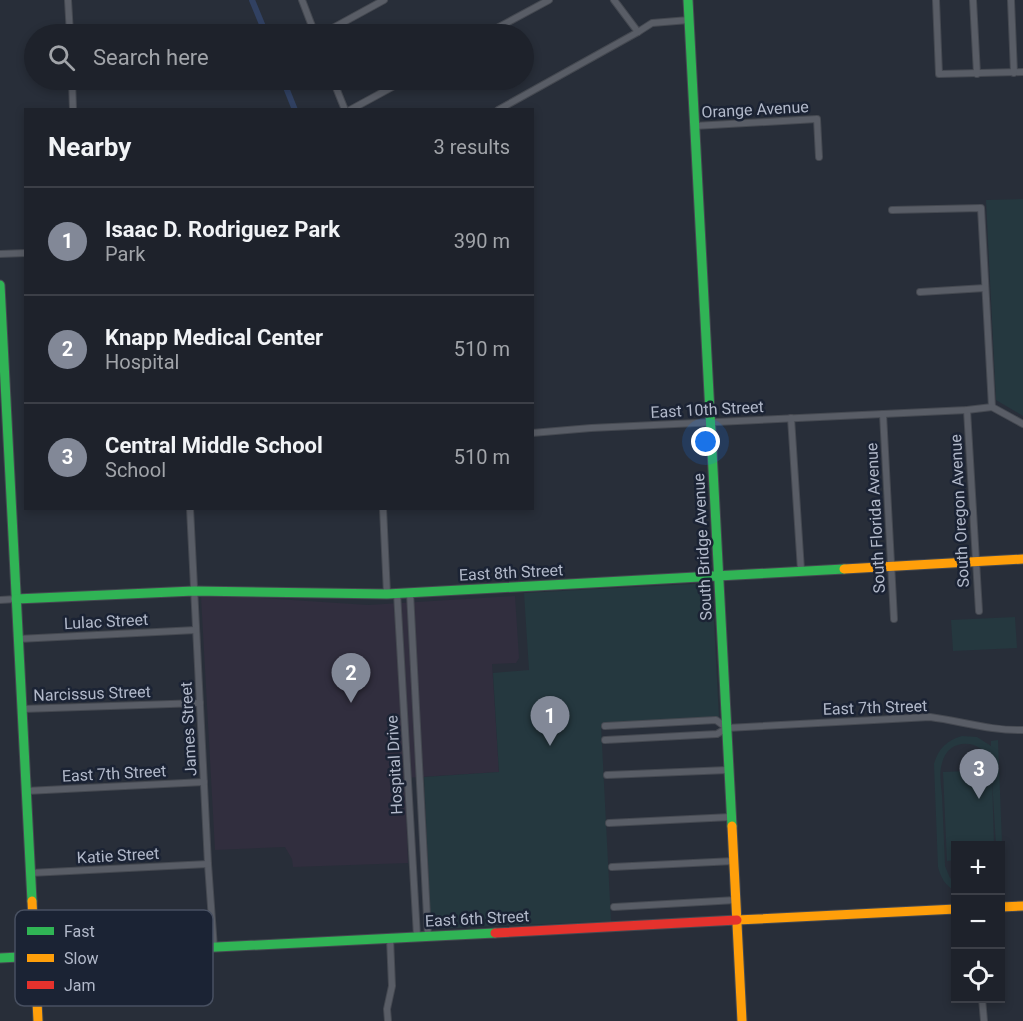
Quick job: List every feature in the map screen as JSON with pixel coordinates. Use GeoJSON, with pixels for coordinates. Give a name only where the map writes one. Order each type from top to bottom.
{"type":"FeatureCollection","features":[{"type":"Feature","properties":{"kind":"street"},"geometry":{"type":"LineString","coordinates":[[68,0],[69,24]]}},
{"type":"Feature","properties":{"kind":"street"},"geometry":{"type":"LineString","coordinates":[[302,0],[311,24]]}},
{"type":"Feature","properties":{"kind":"street"},"geometry":{"type":"LineString","coordinates":[[340,24],[384,0]]}},
{"type":"Feature","properties":{"kind":"street"},"geometry":{"type":"LineString","coordinates":[[505,24],[549,0]]}},
{"type":"Feature","properties":{"kind":"street"},"geometry":{"type":"LineString","coordinates":[[614,0],[638,32]]}},
{"type":"Feature","properties":{"kind":"street","name":"South Bridge Avenue"},"geometry":{"type":"LineString","coordinates":[[688,0],[742,1021]]}},
{"type":"Feature","properties":{"kind":"street"},"geometry":{"type":"LineString","coordinates":[[936,0],[939,74],[1023,72]]}},
{"type":"Feature","properties":{"kind":"street"},"geometry":{"type":"LineString","coordinates":[[973,0],[977,74]]}},
{"type":"Feature","properties":{"kind":"street"},"geometry":{"type":"LineString","coordinates":[[1011,0],[1014,73]]}},
{"type":"Feature","properties":{"kind":"street"},"geometry":{"type":"LineString","coordinates":[[534,90],[652,23],[689,20]]}},
{"type":"Feature","properties":{"kind":"street"},"geometry":{"type":"LineString","coordinates":[[72,90],[73,108]]}},
{"type":"Feature","properties":{"kind":"street"},"geometry":{"type":"LineString","coordinates":[[337,90],[344,108]]}},
{"type":"Feature","properties":{"kind":"street"},"geometry":{"type":"LineString","coordinates":[[354,108],[387,90]]}},
{"type":"Feature","properties":{"kind":"street"},"geometry":{"type":"LineString","coordinates":[[502,108],[534,90]]}},
{"type":"Feature","properties":{"kind":"street","name":"Orange Avenue"},"geometry":{"type":"LineString","coordinates":[[694,126],[817,119],[819,157]]}},
{"type":"Feature","properties":{"kind":"street"},"geometry":{"type":"LineString","coordinates":[[892,210],[981,208],[992,407],[1023,424]]}},
{"type":"Feature","properties":{"kind":"street"},"geometry":{"type":"LineString","coordinates":[[0,254],[24,253]]}},
{"type":"Feature","properties":{"kind":"street"},"geometry":{"type":"LineString","coordinates":[[0,285],[3,385],[32,910]]}},
{"type":"Feature","properties":{"kind":"street"},"geometry":{"type":"LineString","coordinates":[[920,292],[985,288]]}},
{"type":"Feature","properties":{"kind":"street","name":"East 10th Street"},"geometry":{"type":"LineString","coordinates":[[534,433],[992,407]]}},
{"type":"Feature","properties":{"kind":"street","name":"South Oregon Avenue"},"geometry":{"type":"LineString","coordinates":[[967,410],[979,611]]}},
{"type":"Feature","properties":{"kind":"street","name":"South Florida Avenue"},"geometry":{"type":"LineString","coordinates":[[883,414],[894,619]]}},
{"type":"Feature","properties":{"kind":"street"},"geometry":{"type":"LineString","coordinates":[[791,418],[801,570]]}},
{"type":"Feature","properties":{"kind":"street","name":"James Street"},"geometry":{"type":"LineString","coordinates":[[190,510],[211,910]]}},
{"type":"Feature","properties":{"kind":"street"},"geometry":{"type":"LineString","coordinates":[[383,510],[387,594]]}},
{"type":"Feature","properties":{"kind":"street","name":"East 8th Street"},"geometry":{"type":"LineString","coordinates":[[0,600],[194,591],[387,594],[1023,559]]}},
{"type":"Feature","properties":{"kind":"street","name":"Hospital Drive"},"geometry":{"type":"LineString","coordinates":[[397,593],[417,936]]}},
{"type":"Feature","properties":{"kind":"street","name":"Hospital Drive"},"geometry":{"type":"LineString","coordinates":[[410,593],[428,936]]}},
{"type":"Feature","properties":{"kind":"street","name":"Lulac Street"},"geometry":{"type":"LineString","coordinates":[[18,639],[196,630]]}},
{"type":"Feature","properties":{"kind":"street","name":"Narcissus Street"},"geometry":{"type":"LineString","coordinates":[[22,709],[200,703]]}},
{"type":"Feature","properties":{"kind":"street","name":"East 7th Street"},"geometry":{"type":"LineString","coordinates":[[605,740],[717,734],[727,728],[930,717],[990,729],[1023,730]]}},
{"type":"Feature","properties":{"kind":"street","name":"East 7th Street"},"geometry":{"type":"LineString","coordinates":[[604,726],[716,720],[727,728]]}},
{"type":"Feature","properties":{"kind":"street"},"geometry":{"type":"LineString","coordinates":[[607,775],[729,770]]}},
{"type":"Feature","properties":{"kind":"street","name":"East 7th Street"},"geometry":{"type":"LineString","coordinates":[[26,791],[204,782]]}},
{"type":"Feature","properties":{"kind":"street"},"geometry":{"type":"LineString","coordinates":[[609,823],[731,817]]}},
{"type":"Feature","properties":{"kind":"street"},"geometry":{"type":"LineString","coordinates":[[612,867],[734,861]]}},
{"type":"Feature","properties":{"kind":"street","name":"Katie Street"},"geometry":{"type":"LineString","coordinates":[[30,873],[208,864]]}},
{"type":"Feature","properties":{"kind":"street"},"geometry":{"type":"LineString","coordinates":[[614,907],[736,900]]}},
{"type":"Feature","properties":{"kind":"street"},"geometry":{"type":"LineString","coordinates":[[1005,907],[1023,906]]}},
{"type":"Feature","properties":{"kind":"street","name":"East 6th Street"},"geometry":{"type":"LineString","coordinates":[[214,948],[951,909]]}},
{"type":"Feature","properties":{"kind":"street","name":"James Street"},"geometry":{"type":"LineString","coordinates":[[213,934],[214,948]]}},
{"type":"Feature","properties":{"kind":"street"},"geometry":{"type":"LineString","coordinates":[[388,1021],[387,1009],[392,986],[390,938]]}},
{"type":"Feature","properties":{"kind":"street","name":"East 6th Street"},"geometry":{"type":"LineString","coordinates":[[0,958],[15,957]]}},
{"type":"Feature","properties":{"kind":"street"},"geometry":{"type":"LineString","coordinates":[[982,1003],[984,1021]]}},
{"type":"Feature","properties":{"kind":"street"},"geometry":{"type":"LineString","coordinates":[[37,1006],[38,1021]]}},
{"type":"Feature","properties":{"kind":"shaded area"},"geometry":{"type":"Polygon","coordinates":[[[1023,199],[1023,416],[996,400],[986,200],[1023,199]]]}},
{"type":"Feature","properties":{"kind":"shaded area"},"geometry":{"type":"Polygon","coordinates":[[[712,583],[719,718],[601,725],[611,921],[433,929],[424,777],[499,772],[493,673],[529,670],[524,593],[712,583]]]}},
{"type":"Feature","properties":{"kind":"shaded area"},"geometry":{"type":"Polygon","coordinates":[[[230,596],[368,605],[515,596],[519,658],[516,663],[492,664],[499,772],[405,778],[408,863],[293,867],[292,859],[285,847],[215,850],[201,597],[230,596]]]}},
{"type":"Feature","properties":{"kind":"shaded area"},"geometry":{"type":"Polygon","coordinates":[[[1015,617],[1017,648],[953,651],[951,620],[1015,617]]]}},
{"type":"Feature","properties":{"kind":"shaded area"},"geometry":{"type":"Polygon","coordinates":[[[962,736],[977,737],[991,746],[991,741],[998,740],[1002,841],[996,841],[992,779],[994,841],[951,841],[951,860],[947,861],[943,772],[992,770],[990,760],[978,747],[961,744],[953,747],[946,753],[940,775],[945,866],[951,879],[951,888],[944,881],[938,867],[934,764],[944,746],[962,736]]]}},
{"type":"Feature","properties":{"kind":"waterway"},"geometry":{"type":"LineString","coordinates":[[252,0],[262,24]]}},
{"type":"Feature","properties":{"kind":"waterway"},"geometry":{"type":"LineString","coordinates":[[287,90],[294,108]]}},
{"type":"Feature","properties":{"kind":"traffic: fast"},"geometry":{"type":"LineString","coordinates":[[688,0],[732,826]]}},
{"type":"Feature","properties":{"kind":"traffic: fast"},"geometry":{"type":"LineString","coordinates":[[0,285],[32,901]]}},
{"type":"Feature","properties":{"kind":"traffic: fast"},"geometry":{"type":"LineString","coordinates":[[16,599],[194,591],[387,594],[844,569]]}},
{"type":"Feature","properties":{"kind":"traffic: fast"},"geometry":{"type":"LineString","coordinates":[[213,947],[495,933]]}},
{"type":"Feature","properties":{"kind":"traffic: fast"},"geometry":{"type":"LineString","coordinates":[[0,958],[15,957]]}},
{"type":"Feature","properties":{"kind":"traffic: slow"},"geometry":{"type":"LineString","coordinates":[[844,569],[1023,559]]}},
{"type":"Feature","properties":{"kind":"traffic: slow"},"geometry":{"type":"LineString","coordinates":[[732,826],[742,1021]]}},
{"type":"Feature","properties":{"kind":"traffic: slow"},"geometry":{"type":"LineString","coordinates":[[32,901],[32,910]]}},
{"type":"Feature","properties":{"kind":"traffic: slow"},"geometry":{"type":"LineString","coordinates":[[1005,907],[1023,906]]}},
{"type":"Feature","properties":{"kind":"traffic: slow"},"geometry":{"type":"LineString","coordinates":[[737,920],[951,909]]}},
{"type":"Feature","properties":{"kind":"traffic: slow"},"geometry":{"type":"LineString","coordinates":[[37,1006],[38,1021]]}},
{"type":"Feature","properties":{"kind":"traffic: jam"},"geometry":{"type":"LineString","coordinates":[[495,933],[737,920]]}},
{"type":"Feature","properties":{"kind":"place","name":"Knapp Medical Center"},"geometry":{"type":"Point","coordinates":[351,703]}},
{"type":"Feature","properties":{"kind":"place","name":"Isaac D. Rodriguez Park"},"geometry":{"type":"Point","coordinates":[550,746]}},
{"type":"Feature","properties":{"kind":"place","name":"Central Middle School"},"geometry":{"type":"Point","coordinates":[979,799]}}]}
